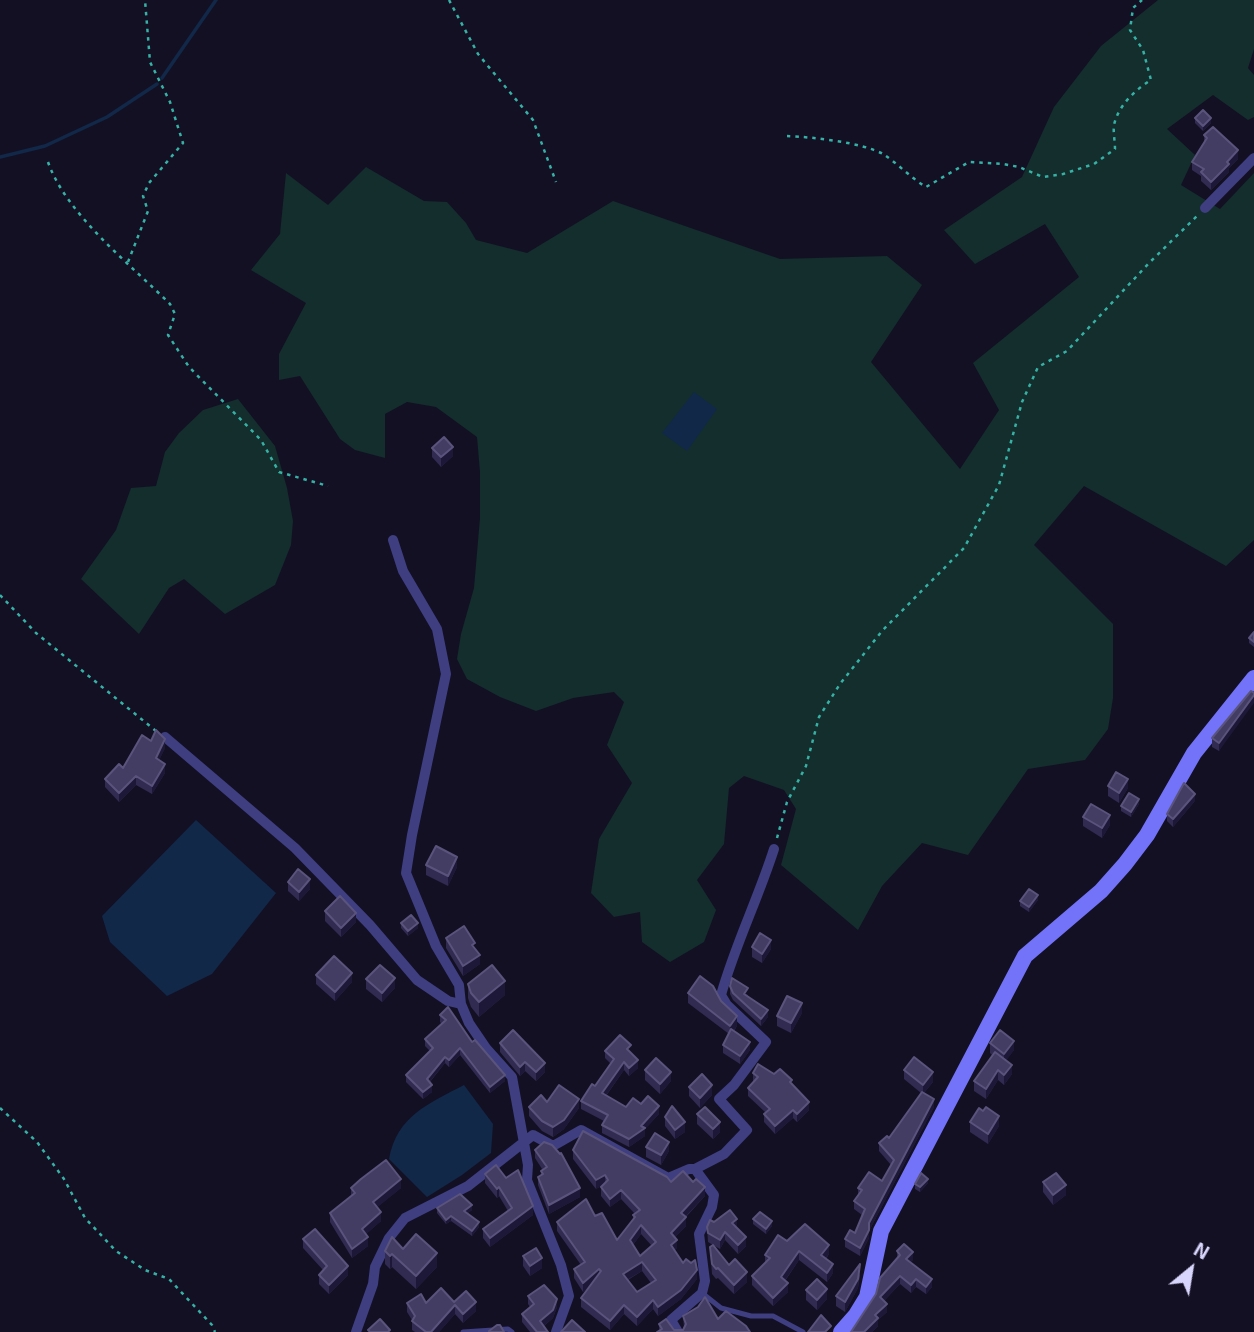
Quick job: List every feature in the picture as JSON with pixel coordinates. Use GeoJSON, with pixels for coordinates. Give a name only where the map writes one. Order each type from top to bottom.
{"type":"FeatureCollection","features":[{"type":"Feature","properties":{"kind":"street"},"geometry":{"type":"LineString","coordinates":[[1205,208],[1254,158]]}},
{"type":"Feature","properties":{"kind":"street"},"geometry":{"type":"LineString","coordinates":[[393,540],[403,571],[436,629],[446,674],[406,873],[436,946],[459,985],[461,1004],[469,1023],[486,1048],[512,1077],[528,1165],[527,1180],[543,1215],[569,1296],[555,1332]]}},
{"type":"Feature","properties":{"kind":"street"},"geometry":{"type":"LineString","coordinates":[[841,1332],[867,1297],[881,1231],[960,1085],[1025,956],[1101,891],[1125,864],[1147,835],[1194,753],[1254,678]]}},
{"type":"Feature","properties":{"kind":"street"},"geometry":{"type":"LineString","coordinates":[[165,737],[295,848],[370,925],[417,981],[448,1001],[461,1004]]}},
{"type":"Feature","properties":{"kind":"street"},"geometry":{"type":"LineString","coordinates":[[356,1332],[373,1284],[375,1267],[389,1238],[405,1218],[468,1186],[533,1135],[553,1146],[581,1130],[668,1178],[695,1169],[724,1154],[747,1130],[719,1099],[766,1042],[727,1005],[721,995],[730,962],[759,896],[774,849]]}},
{"type":"Feature","properties":{"kind":"street"},"geometry":{"type":"LineString","coordinates":[[678,1332],[671,1320],[702,1293],[705,1281],[699,1234],[712,1207],[714,1195],[695,1169]]}},
{"type":"Feature","properties":{"kind":"lane"},"geometry":{"type":"LineString","coordinates":[[702,1293],[721,1308],[751,1316],[773,1315],[803,1332]]}},
{"type":"Feature","properties":{"kind":"lane"},"geometry":{"type":"LineString","coordinates":[[463,1332],[508,1329],[512,1332]]}},
{"type":"Feature","properties":{"kind":"path"},"geometry":{"type":"LineString","coordinates":[[128,262],[148,211],[144,196],[149,183],[183,143],[170,102],[150,62],[145,0]]}},
{"type":"Feature","properties":{"kind":"path"},"geometry":{"type":"LineString","coordinates":[[450,0],[478,54],[533,120],[556,183]]}},
{"type":"Feature","properties":{"kind":"path"},"geometry":{"type":"LineString","coordinates":[[787,136],[842,142],[882,154],[926,187],[969,162],[1003,164],[1043,177],[1094,164],[1115,149],[1114,125],[1123,106],[1139,87],[1151,79],[1143,50],[1130,30],[1133,8],[1142,0]]}},
{"type":"Feature","properties":{"kind":"path"},"geometry":{"type":"LineString","coordinates":[[48,162],[54,178],[78,211],[170,304],[175,314],[168,335],[189,367],[261,440],[279,472],[328,486]]}},
{"type":"Feature","properties":{"kind":"path"},"geometry":{"type":"LineString","coordinates":[[774,849],[788,802],[806,766],[819,717],[840,684],[882,631],[964,548],[999,485],[1021,402],[1038,367],[1067,351],[1149,263],[1205,208]]}},
{"type":"Feature","properties":{"kind":"path"},"geometry":{"type":"LineString","coordinates":[[0,595],[36,633],[117,701],[165,737]]}},
{"type":"Feature","properties":{"kind":"path"},"geometry":{"type":"LineString","coordinates":[[0,1108],[37,1142],[64,1180],[85,1218],[116,1251],[145,1270],[169,1279],[212,1325],[215,1332]]}},
{"type":"Feature","properties":{"kind":"green space"},"geometry":{"type":"Polygon","coordinates":[[[1158,0],[1254,0],[1254,49],[1248,68],[1254,75],[1254,117],[1248,120],[1213,95],[1167,129],[1195,155],[1181,185],[1220,209],[1254,173],[1254,540],[1226,566],[1084,486],[1034,545],[1113,624],[1113,698],[1108,729],[1085,760],[1028,769],[968,855],[922,843],[882,886],[858,930],[781,865],[796,809],[784,790],[744,776],[729,788],[724,844],[697,880],[716,910],[704,942],[670,962],[642,942],[640,912],[614,917],[591,893],[599,839],[632,783],[607,745],[624,702],[614,692],[573,698],[536,711],[500,697],[467,679],[457,659],[474,588],[480,518],[477,437],[436,407],[407,402],[385,414],[385,458],[355,450],[340,439],[300,376],[279,380],[279,354],[306,303],[251,270],[280,234],[286,173],[328,205],[366,167],[424,201],[447,202],[466,223],[476,240],[527,253],[613,201],[780,259],[887,256],[922,285],[871,362],[960,469],[999,410],[973,363],[1079,277],[1045,224],[975,264],[944,230],[1022,177],[1054,107],[1101,46],[1158,0]]]}},
{"type":"Feature","properties":{"kind":"green space"},"geometry":{"type":"Polygon","coordinates":[[[238,399],[275,446],[287,488],[293,521],[291,545],[275,585],[225,614],[184,579],[169,588],[139,634],[81,579],[116,530],[131,488],[156,486],[165,452],[179,433],[203,410],[238,399]]]}},
{"type":"Feature","properties":{"kind":"water"},"geometry":{"type":"Polygon","coordinates":[[[694,392],[717,409],[687,451],[662,433],[694,392]]]}},
{"type":"Feature","properties":{"kind":"water"},"geometry":{"type":"Polygon","coordinates":[[[196,820],[276,893],[212,974],[167,996],[110,942],[102,916],[196,820]]]}},
{"type":"Feature","properties":{"kind":"water"},"geometry":{"type":"Polygon","coordinates":[[[464,1085],[493,1124],[491,1153],[427,1197],[389,1159],[393,1144],[399,1132],[416,1113],[464,1085]]]}},
{"type":"Feature","properties":{"kind":"building"},"geometry":{"type":"Polygon","coordinates":[[[1203,110],[1211,118],[1203,126],[1195,118],[1203,110]]]}},
{"type":"Feature","properties":{"kind":"building"},"geometry":{"type":"Polygon","coordinates":[[[1213,127],[1238,150],[1227,162],[1229,164],[1211,182],[1201,172],[1204,169],[1192,162],[1207,138],[1204,135],[1213,127]]]}},
{"type":"Feature","properties":{"kind":"building"},"geometry":{"type":"Polygon","coordinates":[[[444,437],[453,447],[441,457],[432,448],[444,437]]]}},
{"type":"Feature","properties":{"kind":"building"},"geometry":{"type":"Polygon","coordinates":[[[1251,691],[1254,695],[1219,743],[1212,738],[1251,691]]]}},
{"type":"Feature","properties":{"kind":"building"},"geometry":{"type":"Polygon","coordinates":[[[156,730],[165,739],[156,758],[165,764],[152,786],[136,776],[119,793],[105,779],[119,764],[123,768],[142,735],[151,741],[156,730]]]}},
{"type":"Feature","properties":{"kind":"building"},"geometry":{"type":"Polygon","coordinates":[[[1116,772],[1128,779],[1119,793],[1108,786],[1116,772]]]}},
{"type":"Feature","properties":{"kind":"building"},"geometry":{"type":"Polygon","coordinates":[[[1184,783],[1195,794],[1173,819],[1167,814],[1184,783]]]}},
{"type":"Feature","properties":{"kind":"building"},"geometry":{"type":"Polygon","coordinates":[[[1129,793],[1139,799],[1131,812],[1121,806],[1129,793]]]}},
{"type":"Feature","properties":{"kind":"building"},"geometry":{"type":"Polygon","coordinates":[[[1091,804],[1110,815],[1102,828],[1083,817],[1091,804]]]}},
{"type":"Feature","properties":{"kind":"building"},"geometry":{"type":"Polygon","coordinates":[[[436,846],[457,857],[448,876],[426,865],[436,846]]]}},
{"type":"Feature","properties":{"kind":"building"},"geometry":{"type":"Polygon","coordinates":[[[298,869],[310,879],[299,892],[288,882],[298,869]]]}},
{"type":"Feature","properties":{"kind":"building"},"geometry":{"type":"Polygon","coordinates":[[[1029,889],[1038,895],[1029,907],[1020,901],[1029,889]]]}},
{"type":"Feature","properties":{"kind":"building"},"geometry":{"type":"Polygon","coordinates":[[[340,896],[356,913],[341,928],[325,911],[340,896]]]}},
{"type":"Feature","properties":{"kind":"building"},"geometry":{"type":"Polygon","coordinates":[[[411,915],[418,923],[408,931],[401,923],[411,915]]]}},
{"type":"Feature","properties":{"kind":"building"},"geometry":{"type":"Polygon","coordinates":[[[464,926],[475,943],[472,945],[480,955],[463,966],[446,938],[464,926]]]}},
{"type":"Feature","properties":{"kind":"building"},"geometry":{"type":"Polygon","coordinates":[[[760,933],[771,940],[762,954],[752,947],[760,933]]]}},
{"type":"Feature","properties":{"kind":"building"},"geometry":{"type":"Polygon","coordinates":[[[334,956],[352,973],[335,992],[316,975],[334,956]]]}},
{"type":"Feature","properties":{"kind":"building"},"geometry":{"type":"Polygon","coordinates":[[[380,965],[395,978],[382,993],[366,979],[380,965]]]}},
{"type":"Feature","properties":{"kind":"building"},"geometry":{"type":"Polygon","coordinates":[[[492,965],[505,981],[479,1002],[471,993],[468,984],[492,965]]]}},
{"type":"Feature","properties":{"kind":"building"},"geometry":{"type":"Polygon","coordinates":[[[700,976],[713,986],[721,1001],[737,1016],[730,1026],[688,993],[700,976]]]}},
{"type":"Feature","properties":{"kind":"building"},"geometry":{"type":"Polygon","coordinates":[[[732,978],[748,988],[744,994],[768,1010],[761,1019],[733,993],[730,986],[732,978]]]}},
{"type":"Feature","properties":{"kind":"building"},"geometry":{"type":"Polygon","coordinates":[[[787,996],[802,1003],[791,1023],[777,1016],[787,996]]]}},
{"type":"Feature","properties":{"kind":"building"},"geometry":{"type":"Polygon","coordinates":[[[448,1007],[472,1042],[475,1040],[505,1075],[490,1087],[460,1048],[449,1060],[445,1057],[427,1079],[432,1085],[423,1092],[406,1075],[433,1048],[425,1039],[446,1020],[440,1015],[448,1007]]]}},
{"type":"Feature","properties":{"kind":"building"},"geometry":{"type":"Polygon","coordinates":[[[731,1029],[750,1042],[740,1056],[723,1045],[731,1029]]]}},
{"type":"Feature","properties":{"kind":"building"},"geometry":{"type":"Polygon","coordinates":[[[513,1030],[545,1063],[536,1072],[525,1062],[520,1067],[500,1043],[513,1030]]]}},
{"type":"Feature","properties":{"kind":"building"},"geometry":{"type":"Polygon","coordinates":[[[1000,1030],[1014,1041],[1004,1054],[990,1043],[1000,1030]]]}},
{"type":"Feature","properties":{"kind":"building"},"geometry":{"type":"Polygon","coordinates":[[[620,1035],[631,1045],[627,1049],[638,1060],[629,1068],[624,1062],[602,1093],[626,1107],[633,1098],[641,1104],[648,1096],[659,1106],[641,1126],[645,1128],[629,1139],[602,1125],[608,1115],[581,1101],[614,1059],[605,1051],[620,1035]]]}},
{"type":"Feature","properties":{"kind":"building"},"geometry":{"type":"Polygon","coordinates":[[[995,1052],[1012,1065],[1004,1075],[998,1070],[986,1089],[974,1081],[995,1052]]]}},
{"type":"Feature","properties":{"kind":"building"},"geometry":{"type":"Polygon","coordinates":[[[914,1057],[933,1072],[923,1085],[904,1070],[914,1057]]]}},
{"type":"Feature","properties":{"kind":"building"},"geometry":{"type":"Polygon","coordinates":[[[656,1058],[671,1072],[660,1084],[645,1070],[656,1058]]]}},
{"type":"Feature","properties":{"kind":"building"},"geometry":{"type":"Polygon","coordinates":[[[758,1064],[774,1074],[780,1069],[809,1102],[797,1114],[793,1110],[775,1126],[764,1114],[770,1109],[748,1088],[758,1077],[753,1073],[758,1064]]]}},
{"type":"Feature","properties":{"kind":"building"},"geometry":{"type":"Polygon","coordinates":[[[702,1074],[712,1085],[700,1098],[689,1087],[702,1074]]]}},
{"type":"Feature","properties":{"kind":"building"},"geometry":{"type":"Polygon","coordinates":[[[559,1085],[579,1099],[564,1120],[553,1127],[542,1121],[529,1107],[541,1095],[547,1102],[559,1085]]]}},
{"type":"Feature","properties":{"kind":"building"},"geometry":{"type":"Polygon","coordinates":[[[922,1092],[934,1099],[869,1223],[869,1230],[860,1248],[845,1239],[850,1230],[855,1233],[865,1209],[854,1201],[862,1190],[858,1188],[869,1172],[882,1181],[894,1160],[879,1143],[887,1136],[889,1138],[922,1092]]]}},
{"type":"Feature","properties":{"kind":"building"},"geometry":{"type":"Polygon","coordinates":[[[672,1106],[685,1122],[675,1130],[665,1117],[672,1106]]]}},
{"type":"Feature","properties":{"kind":"building"},"geometry":{"type":"Polygon","coordinates":[[[705,1107],[720,1122],[713,1129],[697,1114],[705,1107]]]}},
{"type":"Feature","properties":{"kind":"building"},"geometry":{"type":"Polygon","coordinates":[[[986,1107],[999,1116],[988,1134],[970,1122],[979,1108],[983,1111],[986,1107]]]}},
{"type":"Feature","properties":{"kind":"building"},"geometry":{"type":"Polygon","coordinates":[[[583,1131],[667,1177],[671,1182],[683,1171],[693,1182],[696,1179],[705,1187],[681,1213],[686,1217],[671,1233],[677,1240],[671,1245],[683,1263],[686,1259],[691,1263],[695,1260],[697,1270],[681,1290],[658,1307],[653,1300],[637,1317],[624,1305],[610,1321],[581,1298],[601,1271],[599,1269],[583,1283],[574,1269],[585,1262],[557,1222],[586,1199],[595,1216],[602,1213],[617,1240],[635,1217],[633,1215],[640,1210],[621,1190],[610,1199],[601,1187],[608,1180],[605,1175],[596,1180],[573,1150],[583,1131]],[[641,1225],[630,1240],[640,1256],[656,1242],[641,1225]],[[642,1262],[623,1274],[637,1292],[656,1280],[642,1262]]]}},
{"type":"Feature","properties":{"kind":"building"},"geometry":{"type":"Polygon","coordinates":[[[655,1133],[669,1142],[661,1155],[646,1147],[655,1133]]]}},
{"type":"Feature","properties":{"kind":"building"},"geometry":{"type":"Polygon","coordinates":[[[544,1142],[561,1153],[580,1188],[549,1205],[538,1177],[547,1167],[535,1150],[544,1142]]]}},
{"type":"Feature","properties":{"kind":"building"},"geometry":{"type":"Polygon","coordinates":[[[386,1160],[401,1179],[373,1202],[381,1212],[362,1229],[368,1237],[352,1249],[330,1213],[355,1193],[351,1188],[386,1160]]]}},
{"type":"Feature","properties":{"kind":"building"},"geometry":{"type":"Polygon","coordinates":[[[496,1165],[506,1178],[518,1170],[533,1206],[490,1238],[483,1229],[512,1208],[499,1187],[497,1189],[485,1174],[496,1165]]]}},
{"type":"Feature","properties":{"kind":"building"},"geometry":{"type":"Polygon","coordinates":[[[921,1173],[928,1179],[920,1187],[915,1184],[921,1173]]]}},
{"type":"Feature","properties":{"kind":"building"},"geometry":{"type":"Polygon","coordinates":[[[1056,1173],[1066,1185],[1053,1195],[1043,1182],[1056,1173]]]}},
{"type":"Feature","properties":{"kind":"building"},"geometry":{"type":"Polygon","coordinates":[[[460,1194],[472,1205],[464,1211],[479,1222],[472,1231],[451,1216],[446,1220],[437,1208],[460,1194]]]}},
{"type":"Feature","properties":{"kind":"building"},"geometry":{"type":"Polygon","coordinates":[[[730,1210],[737,1219],[732,1223],[746,1237],[738,1245],[725,1232],[720,1240],[708,1233],[710,1220],[714,1222],[730,1210]]]}},
{"type":"Feature","properties":{"kind":"building"},"geometry":{"type":"Polygon","coordinates":[[[760,1212],[772,1221],[766,1229],[753,1219],[760,1212]]]}},
{"type":"Feature","properties":{"kind":"building"},"geometry":{"type":"Polygon","coordinates":[[[805,1224],[829,1245],[821,1255],[833,1264],[827,1273],[799,1251],[781,1277],[788,1283],[773,1298],[752,1276],[770,1258],[765,1255],[778,1235],[787,1241],[805,1224]]]}},
{"type":"Feature","properties":{"kind":"building"},"geometry":{"type":"Polygon","coordinates":[[[315,1229],[348,1266],[329,1285],[319,1275],[327,1266],[303,1239],[315,1229]]]}},
{"type":"Feature","properties":{"kind":"building"},"geometry":{"type":"Polygon","coordinates":[[[416,1234],[437,1253],[416,1276],[385,1251],[392,1237],[403,1249],[416,1234]]]}},
{"type":"Feature","properties":{"kind":"building"},"geometry":{"type":"Polygon","coordinates":[[[904,1244],[913,1252],[906,1259],[932,1279],[926,1287],[916,1279],[911,1285],[900,1276],[880,1297],[887,1304],[875,1315],[878,1318],[864,1332],[851,1332],[876,1294],[880,1278],[900,1255],[897,1251],[904,1244]]]}},
{"type":"Feature","properties":{"kind":"building"},"geometry":{"type":"Polygon","coordinates":[[[713,1245],[729,1265],[735,1259],[747,1272],[734,1285],[712,1264],[710,1247],[713,1245]]]}},
{"type":"Feature","properties":{"kind":"building"},"geometry":{"type":"Polygon","coordinates":[[[536,1248],[542,1258],[530,1266],[523,1256],[536,1248]]]}},
{"type":"Feature","properties":{"kind":"building"},"geometry":{"type":"Polygon","coordinates":[[[860,1264],[858,1279],[845,1302],[836,1296],[860,1264]]]}},
{"type":"Feature","properties":{"kind":"building"},"geometry":{"type":"Polygon","coordinates":[[[817,1279],[827,1289],[817,1300],[806,1290],[817,1279]]]}},
{"type":"Feature","properties":{"kind":"building"},"geometry":{"type":"Polygon","coordinates":[[[544,1285],[557,1299],[553,1310],[540,1321],[548,1332],[537,1332],[522,1314],[534,1304],[528,1296],[544,1285]]]}},
{"type":"Feature","properties":{"kind":"building"},"geometry":{"type":"Polygon","coordinates":[[[441,1288],[454,1302],[466,1291],[476,1302],[463,1314],[455,1305],[431,1332],[426,1332],[412,1321],[415,1316],[407,1303],[421,1294],[426,1303],[441,1288]]]}},
{"type":"Feature","properties":{"kind":"building"},"geometry":{"type":"Polygon","coordinates":[[[705,1297],[718,1319],[726,1311],[750,1332],[657,1332],[662,1329],[659,1324],[666,1319],[674,1330],[683,1330],[686,1324],[683,1316],[698,1307],[705,1297]]]}},
{"type":"Feature","properties":{"kind":"building"},"geometry":{"type":"Polygon","coordinates":[[[821,1315],[831,1326],[825,1332],[808,1332],[821,1315]]]}},
{"type":"Feature","properties":{"kind":"building"},"geometry":{"type":"Polygon","coordinates":[[[380,1319],[390,1330],[370,1332],[368,1330],[380,1319]]]}},
{"type":"Feature","properties":{"kind":"building"},"geometry":{"type":"Polygon","coordinates":[[[572,1320],[585,1332],[561,1332],[572,1320]]]}},
{"type":"Feature","properties":{"kind":"building"},"geometry":{"type":"Polygon","coordinates":[[[500,1325],[504,1332],[489,1332],[489,1331],[500,1325]]]}},
{"type":"Feature","properties":{"kind":"waterway"},"geometry":{"type":"LineString","coordinates":[[162,78],[216,0]]}},
{"type":"Feature","properties":{"kind":"waterway"},"geometry":{"type":"LineString","coordinates":[[0,157],[45,146],[107,117],[157,84]]}}]}
